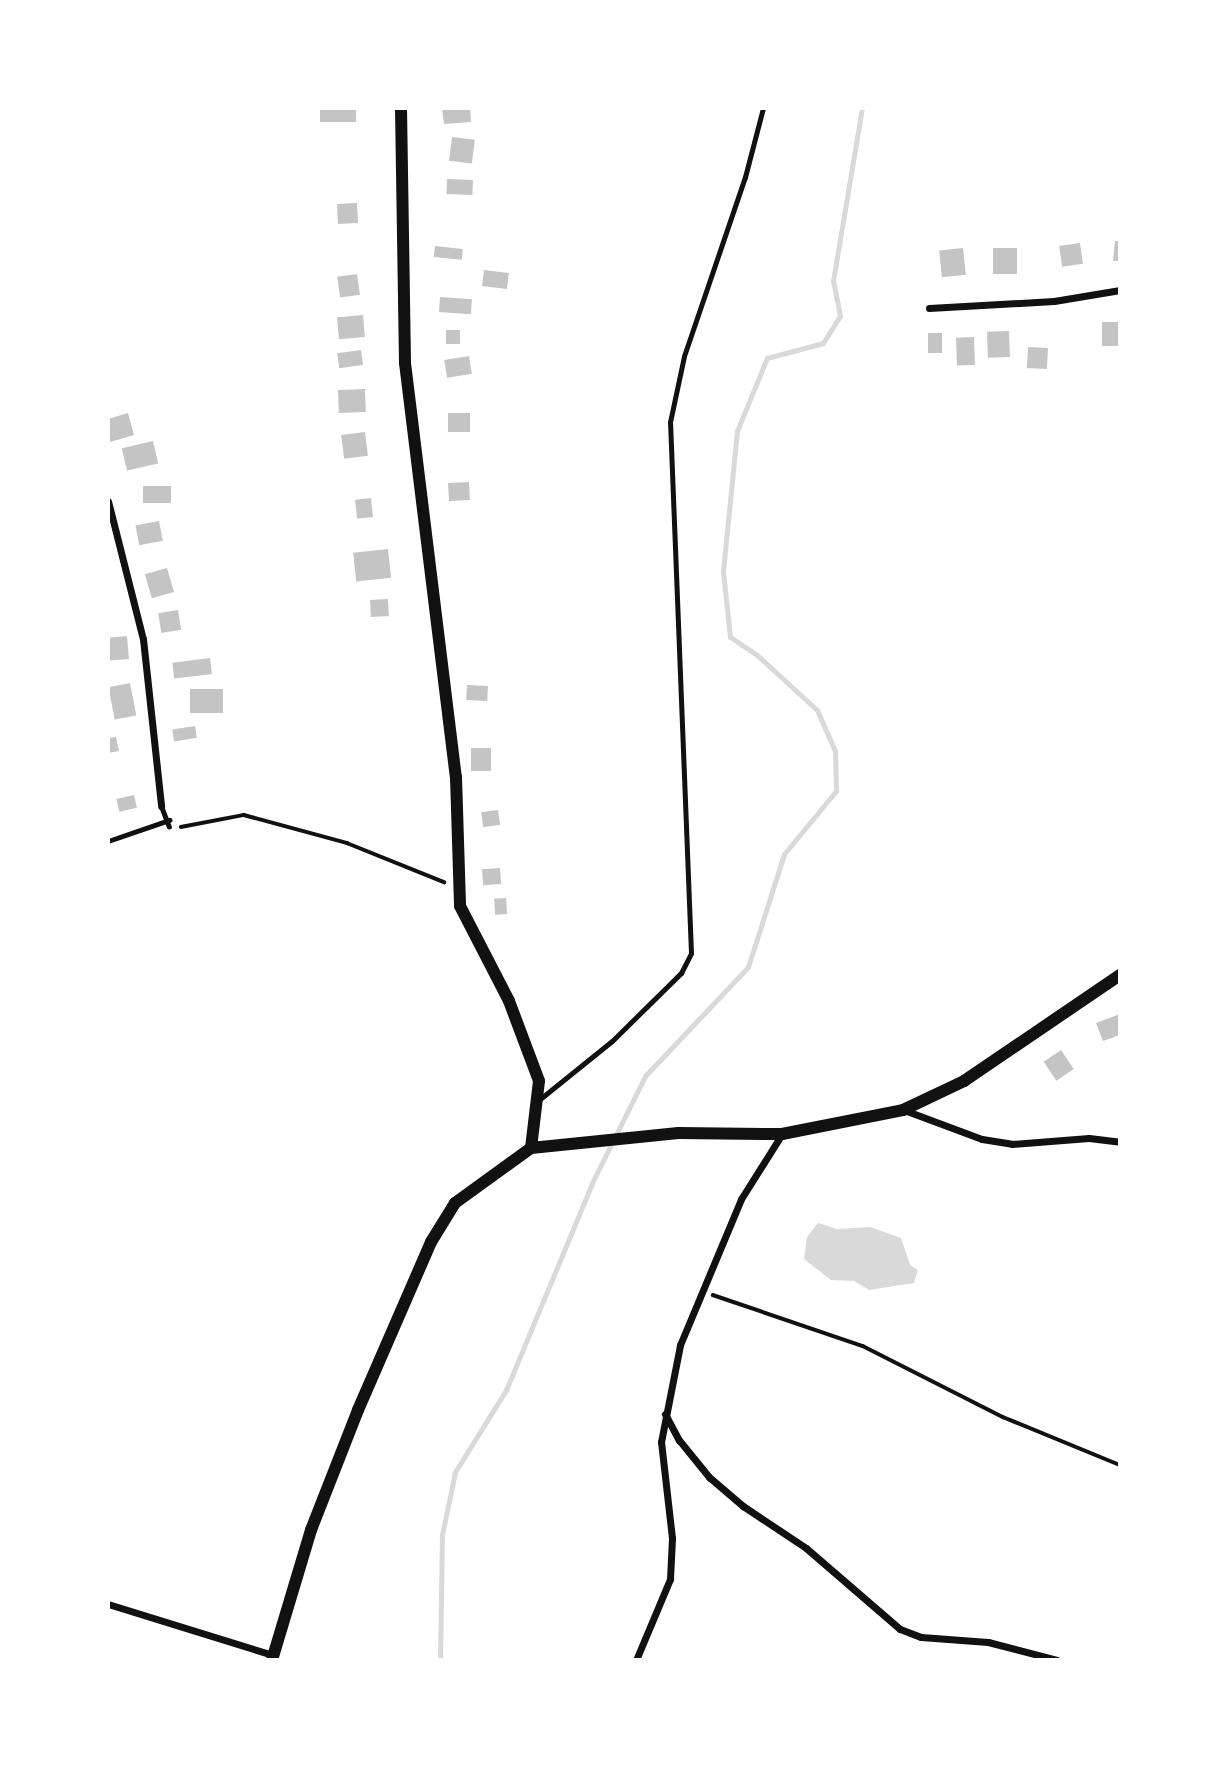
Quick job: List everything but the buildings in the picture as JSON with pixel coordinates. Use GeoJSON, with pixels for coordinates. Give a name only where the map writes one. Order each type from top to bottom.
{"type":"FeatureCollection","features":[{"type":"Feature","properties":{"kind":"street"},"geometry":{"type":"LineString","coordinates":[[401,108],[405,363],[456,777],[459,894],[475,941],[509,1001],[539,1081],[540,1099],[531,1148]]}},
{"type":"Feature","properties":{"kind":"street"},"geometry":{"type":"LineString","coordinates":[[929,308],[1054,301],[1119,290]]}},
{"type":"Feature","properties":{"kind":"street"},"geometry":{"type":"LineString","coordinates":[[108,501],[143,639],[161,806]]}},
{"type":"Feature","properties":{"kind":"street"},"geometry":{"type":"LineString","coordinates":[[108,1604],[273,1658],[311,1530],[431,1242],[455,1203],[531,1148],[678,1133],[782,1134],[903,1110],[964,1081],[1119,975]]}},
{"type":"Feature","properties":{"kind":"street"},"geometry":{"type":"LineString","coordinates":[[903,1110],[982,1139],[1012,1144],[1088,1138],[1119,1142]]}},
{"type":"Feature","properties":{"kind":"street"},"geometry":{"type":"LineString","coordinates":[[636,1660],[670,1579],[672,1538],[662,1475],[664,1413],[680,1345],[741,1199],[782,1134]]}},
{"type":"Feature","properties":{"kind":"street"},"geometry":{"type":"LineString","coordinates":[[664,1413],[679,1440],[718,1484],[806,1548],[900,1629],[921,1637],[988,1642],[1058,1660]]}},
{"type":"Feature","properties":{"kind":"lane"},"geometry":{"type":"LineString","coordinates":[[540,1099],[612,1041],[681,973],[691,953],[670,422],[684,356],[745,177],[763,108]]}},
{"type":"Feature","properties":{"kind":"lane"},"geometry":{"type":"LineString","coordinates":[[161,806],[169,820],[169,827]]}},
{"type":"Feature","properties":{"kind":"lane"},"geometry":{"type":"LineString","coordinates":[[108,841],[169,820]]}},
{"type":"Feature","properties":{"kind":"path"},"geometry":{"type":"LineString","coordinates":[[169,827],[244,815],[347,844],[435,875],[459,894]]}},
{"type":"Feature","properties":{"kind":"path"},"geometry":{"type":"LineString","coordinates":[[702,1290],[863,1346],[1003,1417],[1119,1465]]}},
{"type":"Feature","properties":{"kind":"shaded area"},"geometry":{"type":"Polygon","coordinates":[[[818,1223],[837,1229],[870,1227],[901,1238],[910,1265],[918,1270],[914,1283],[869,1290],[854,1281],[831,1280],[804,1259],[807,1237],[818,1223]]]}},
{"type":"Feature","properties":{"kind":"waterway"},"geometry":{"type":"LineString","coordinates":[[440,1660],[442,1535],[455,1472],[506,1390],[592,1183],[645,1076],[748,967],[784,854],[836,791],[835,751],[817,710],[757,655],[730,637],[723,571],[737,431],[767,358],[823,343],[840,316],[833,281],[862,108]]}}]}
